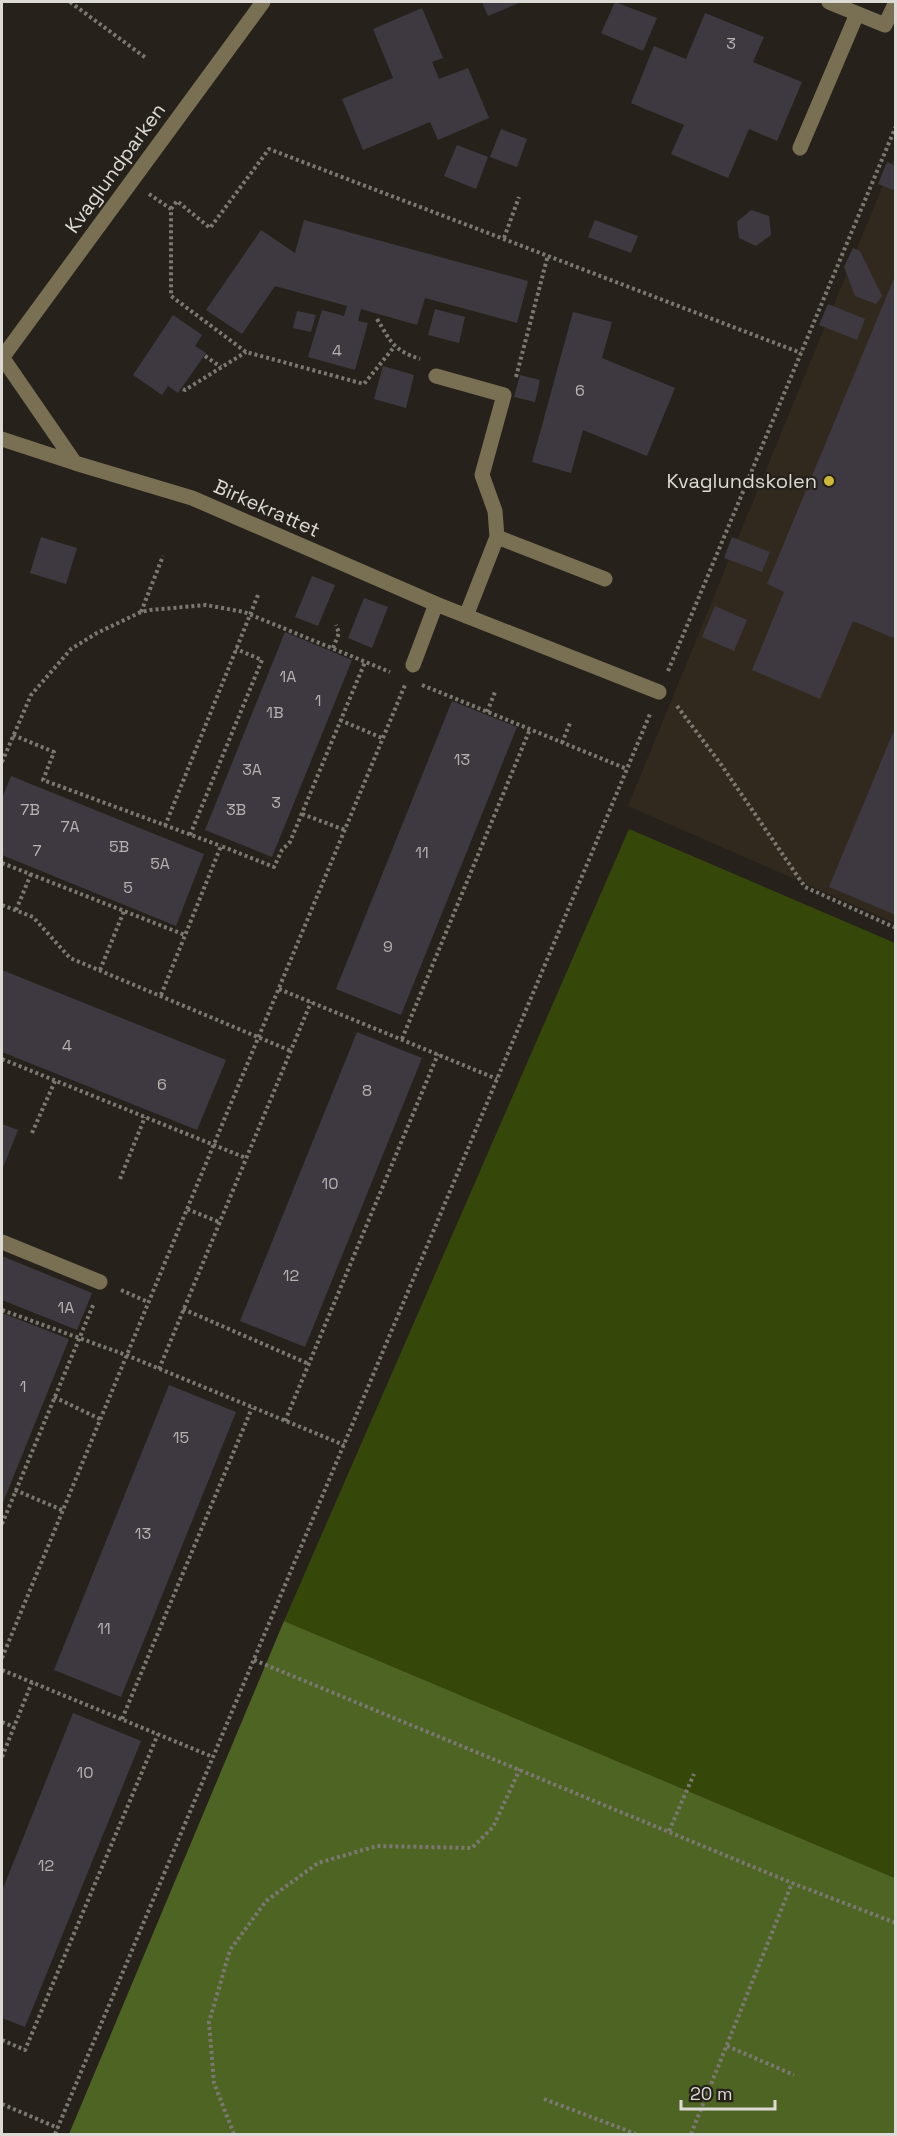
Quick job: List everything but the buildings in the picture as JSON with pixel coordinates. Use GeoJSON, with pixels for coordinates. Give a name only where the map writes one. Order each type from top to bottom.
{"type":"FeatureCollection","features":[{"type":"Feature","properties":{"kind":"street","name":"Kvaglundparken"},"geometry":{"type":"LineString","coordinates":[[2,358],[263,2]]}},
{"type":"Feature","properties":{"kind":"street"},"geometry":{"type":"LineString","coordinates":[[829,2],[857,14],[890,23],[896,2]]}},
{"type":"Feature","properties":{"kind":"street"},"geometry":{"type":"LineString","coordinates":[[800,148],[857,14]]}},
{"type":"Feature","properties":{"kind":"street"},"geometry":{"type":"LineString","coordinates":[[2,358],[75,462]]}},
{"type":"Feature","properties":{"kind":"street"},"geometry":{"type":"LineString","coordinates":[[436,376],[504,394],[482,475],[495,511],[497,537],[466,616]]}},
{"type":"Feature","properties":{"kind":"street","name":"Birkekrattet"},"geometry":{"type":"LineString","coordinates":[[2,439],[192,498],[436,604],[659,692]]}},
{"type":"Feature","properties":{"kind":"street"},"geometry":{"type":"LineString","coordinates":[[497,537],[605,579]]}},
{"type":"Feature","properties":{"kind":"street"},"geometry":{"type":"LineString","coordinates":[[410,672],[436,604]]}},
{"type":"Feature","properties":{"kind":"street"},"geometry":{"type":"LineString","coordinates":[[2,1242],[102,1282]]}},
{"type":"Feature","properties":{"kind":"path"},"geometry":{"type":"LineString","coordinates":[[70,2],[146,58]]}},
{"type":"Feature","properties":{"kind":"path"},"geometry":{"type":"LineString","coordinates":[[55,2134],[896,126]]}},
{"type":"Feature","properties":{"kind":"path"},"geometry":{"type":"LineString","coordinates":[[394,347],[364,384],[246,352],[171,296],[171,209],[177,201],[210,228],[269,148],[801,353]]}},
{"type":"Feature","properties":{"kind":"path"},"geometry":{"type":"LineString","coordinates":[[131,181],[171,209]]}},
{"type":"Feature","properties":{"kind":"path"},"geometry":{"type":"LineString","coordinates":[[504,238],[519,197]]}},
{"type":"Feature","properties":{"kind":"path"},"geometry":{"type":"LineString","coordinates":[[504,394],[515,378],[548,255]]}},
{"type":"Feature","properties":{"kind":"path"},"geometry":{"type":"LineString","coordinates":[[377,319],[394,347],[422,360],[436,376]]}},
{"type":"Feature","properties":{"kind":"path"},"geometry":{"type":"LineString","coordinates":[[183,389],[185,390],[246,352]]}},
{"type":"Feature","properties":{"kind":"path"},"geometry":{"type":"LineString","coordinates":[[205,356],[221,367]]}},
{"type":"Feature","properties":{"kind":"path"},"geometry":{"type":"LineString","coordinates":[[141,612],[163,555]]}},
{"type":"Feature","properties":{"kind":"path"},"geometry":{"type":"LineString","coordinates":[[165,826],[258,595]]}},
{"type":"Feature","properties":{"kind":"path"},"geometry":{"type":"LineString","coordinates":[[2,763],[31,695],[71,649],[97,633],[141,612],[206,605],[250,614],[365,662],[410,672],[487,712],[627,770]]}},
{"type":"Feature","properties":{"kind":"path"},"geometry":{"type":"LineString","coordinates":[[333,648],[339,633],[336,625]]}},
{"type":"Feature","properties":{"kind":"path"},"geometry":{"type":"LineString","coordinates":[[190,835],[262,660],[236,650]]}},
{"type":"Feature","properties":{"kind":"path"},"geometry":{"type":"LineString","coordinates":[[13,735],[54,752],[43,780],[274,867],[282,850],[290,842],[365,662]]}},
{"type":"Feature","properties":{"kind":"path"},"geometry":{"type":"LineString","coordinates":[[2,1658],[410,672]]}},
{"type":"Feature","properties":{"kind":"path"},"geometry":{"type":"LineString","coordinates":[[487,712],[495,692]]}},
{"type":"Feature","properties":{"kind":"path"},"geometry":{"type":"LineString","coordinates":[[659,692],[679,708],[806,887],[896,928]]}},
{"type":"Feature","properties":{"kind":"path"},"geometry":{"type":"LineString","coordinates":[[340,720],[382,738]]}},
{"type":"Feature","properties":{"kind":"path"},"geometry":{"type":"LineString","coordinates":[[562,743],[570,723]]}},
{"type":"Feature","properties":{"kind":"path"},"geometry":{"type":"LineString","coordinates":[[402,1040],[530,729]]}},
{"type":"Feature","properties":{"kind":"path"},"geometry":{"type":"LineString","coordinates":[[302,813],[345,830]]}},
{"type":"Feature","properties":{"kind":"path"},"geometry":{"type":"LineString","coordinates":[[161,995],[221,846]]}},
{"type":"Feature","properties":{"kind":"path"},"geometry":{"type":"LineString","coordinates":[[2,862],[185,935]]}},
{"type":"Feature","properties":{"kind":"path"},"geometry":{"type":"LineString","coordinates":[[16,910],[31,874]]}},
{"type":"Feature","properties":{"kind":"path"},"geometry":{"type":"LineString","coordinates":[[2,905],[33,917],[70,957],[291,1051]]}},
{"type":"Feature","properties":{"kind":"path"},"geometry":{"type":"LineString","coordinates":[[100,970],[124,911]]}},
{"type":"Feature","properties":{"kind":"path"},"geometry":{"type":"LineString","coordinates":[[279,989],[497,1079]]}},
{"type":"Feature","properties":{"kind":"path"},"geometry":{"type":"LineString","coordinates":[[159,1369],[311,1002]]}},
{"type":"Feature","properties":{"kind":"path"},"geometry":{"type":"LineString","coordinates":[[285,1421],[438,1054]]}},
{"type":"Feature","properties":{"kind":"path"},"geometry":{"type":"LineString","coordinates":[[2,1059],[246,1158]]}},
{"type":"Feature","properties":{"kind":"path"},"geometry":{"type":"LineString","coordinates":[[32,1132],[55,1081]]}},
{"type":"Feature","properties":{"kind":"path"},"geometry":{"type":"LineString","coordinates":[[120,1179],[145,1117]]}},
{"type":"Feature","properties":{"kind":"path"},"geometry":{"type":"LineString","coordinates":[[187,1209],[219,1222]]}},
{"type":"Feature","properties":{"kind":"path"},"geometry":{"type":"LineString","coordinates":[[2,1524],[102,1282],[148,1302]]}},
{"type":"Feature","properties":{"kind":"path"},"geometry":{"type":"LineString","coordinates":[[183,1309],[309,1364]]}},
{"type":"Feature","properties":{"kind":"path"},"geometry":{"type":"LineString","coordinates":[[2,1310],[159,1369],[344,1445]]}},
{"type":"Feature","properties":{"kind":"path"},"geometry":{"type":"LineString","coordinates":[[54,1397],[100,1419]]}},
{"type":"Feature","properties":{"kind":"path"},"geometry":{"type":"LineString","coordinates":[[122,1719],[252,1408]]}},
{"type":"Feature","properties":{"kind":"path"},"geometry":{"type":"LineString","coordinates":[[15,1490],[62,1510]]}},
{"type":"Feature","properties":{"kind":"path"},"geometry":{"type":"LineString","coordinates":[[254,1660],[792,1883],[896,1923]]}},
{"type":"Feature","properties":{"kind":"path"},"geometry":{"type":"LineString","coordinates":[[2,1670],[213,1757]]}},
{"type":"Feature","properties":{"kind":"path"},"geometry":{"type":"LineString","coordinates":[[2,1757],[32,1682]]}},
{"type":"Feature","properties":{"kind":"path"},"geometry":{"type":"LineString","coordinates":[[2,1722],[14,1727]]}},
{"type":"Feature","properties":{"kind":"path"},"geometry":{"type":"LineString","coordinates":[[2,2040],[26,2050],[158,1734]]}},
{"type":"Feature","properties":{"kind":"path"},"geometry":{"type":"LineString","coordinates":[[234,2134],[214,2083],[209,2022],[230,1950],[266,1901],[318,1863],[377,1846],[472,1848],[493,1827],[520,1769]]}},
{"type":"Feature","properties":{"kind":"path"},"geometry":{"type":"LineString","coordinates":[[669,1831],[694,1774]]}},
{"type":"Feature","properties":{"kind":"path"},"geometry":{"type":"LineString","coordinates":[[691,2134],[792,1883]]}},
{"type":"Feature","properties":{"kind":"path"},"geometry":{"type":"LineString","coordinates":[[727,2046],[794,2075]]}},
{"type":"Feature","properties":{"kind":"path"},"geometry":{"type":"LineString","coordinates":[[544,2098],[636,2134]]}},
{"type":"Feature","properties":{"kind":"path"},"geometry":{"type":"LineString","coordinates":[[2,2104],[58,2128]]}},
{"type":"Feature","properties":{"kind":"shaded area","name":"Kvaglundskolen"},"geometry":{"type":"Polygon","coordinates":[[[895,156],[895,923],[628,806],[895,156]]]}},
{"type":"Feature","properties":{"kind":"green space"},"geometry":{"type":"Polygon","coordinates":[[[629,829],[895,943],[895,1878],[284,1621],[629,829]]]}},
{"type":"Feature","properties":{"kind":"green space"},"geometry":{"type":"Polygon","coordinates":[[[284,1621],[895,1878],[895,2134],[69,2134],[284,1621]]]}},
{"type":"Feature","properties":{"kind":"place","name":"Kvaglundskolen"},"geometry":{"type":"Point","coordinates":[829,481]}}]}
